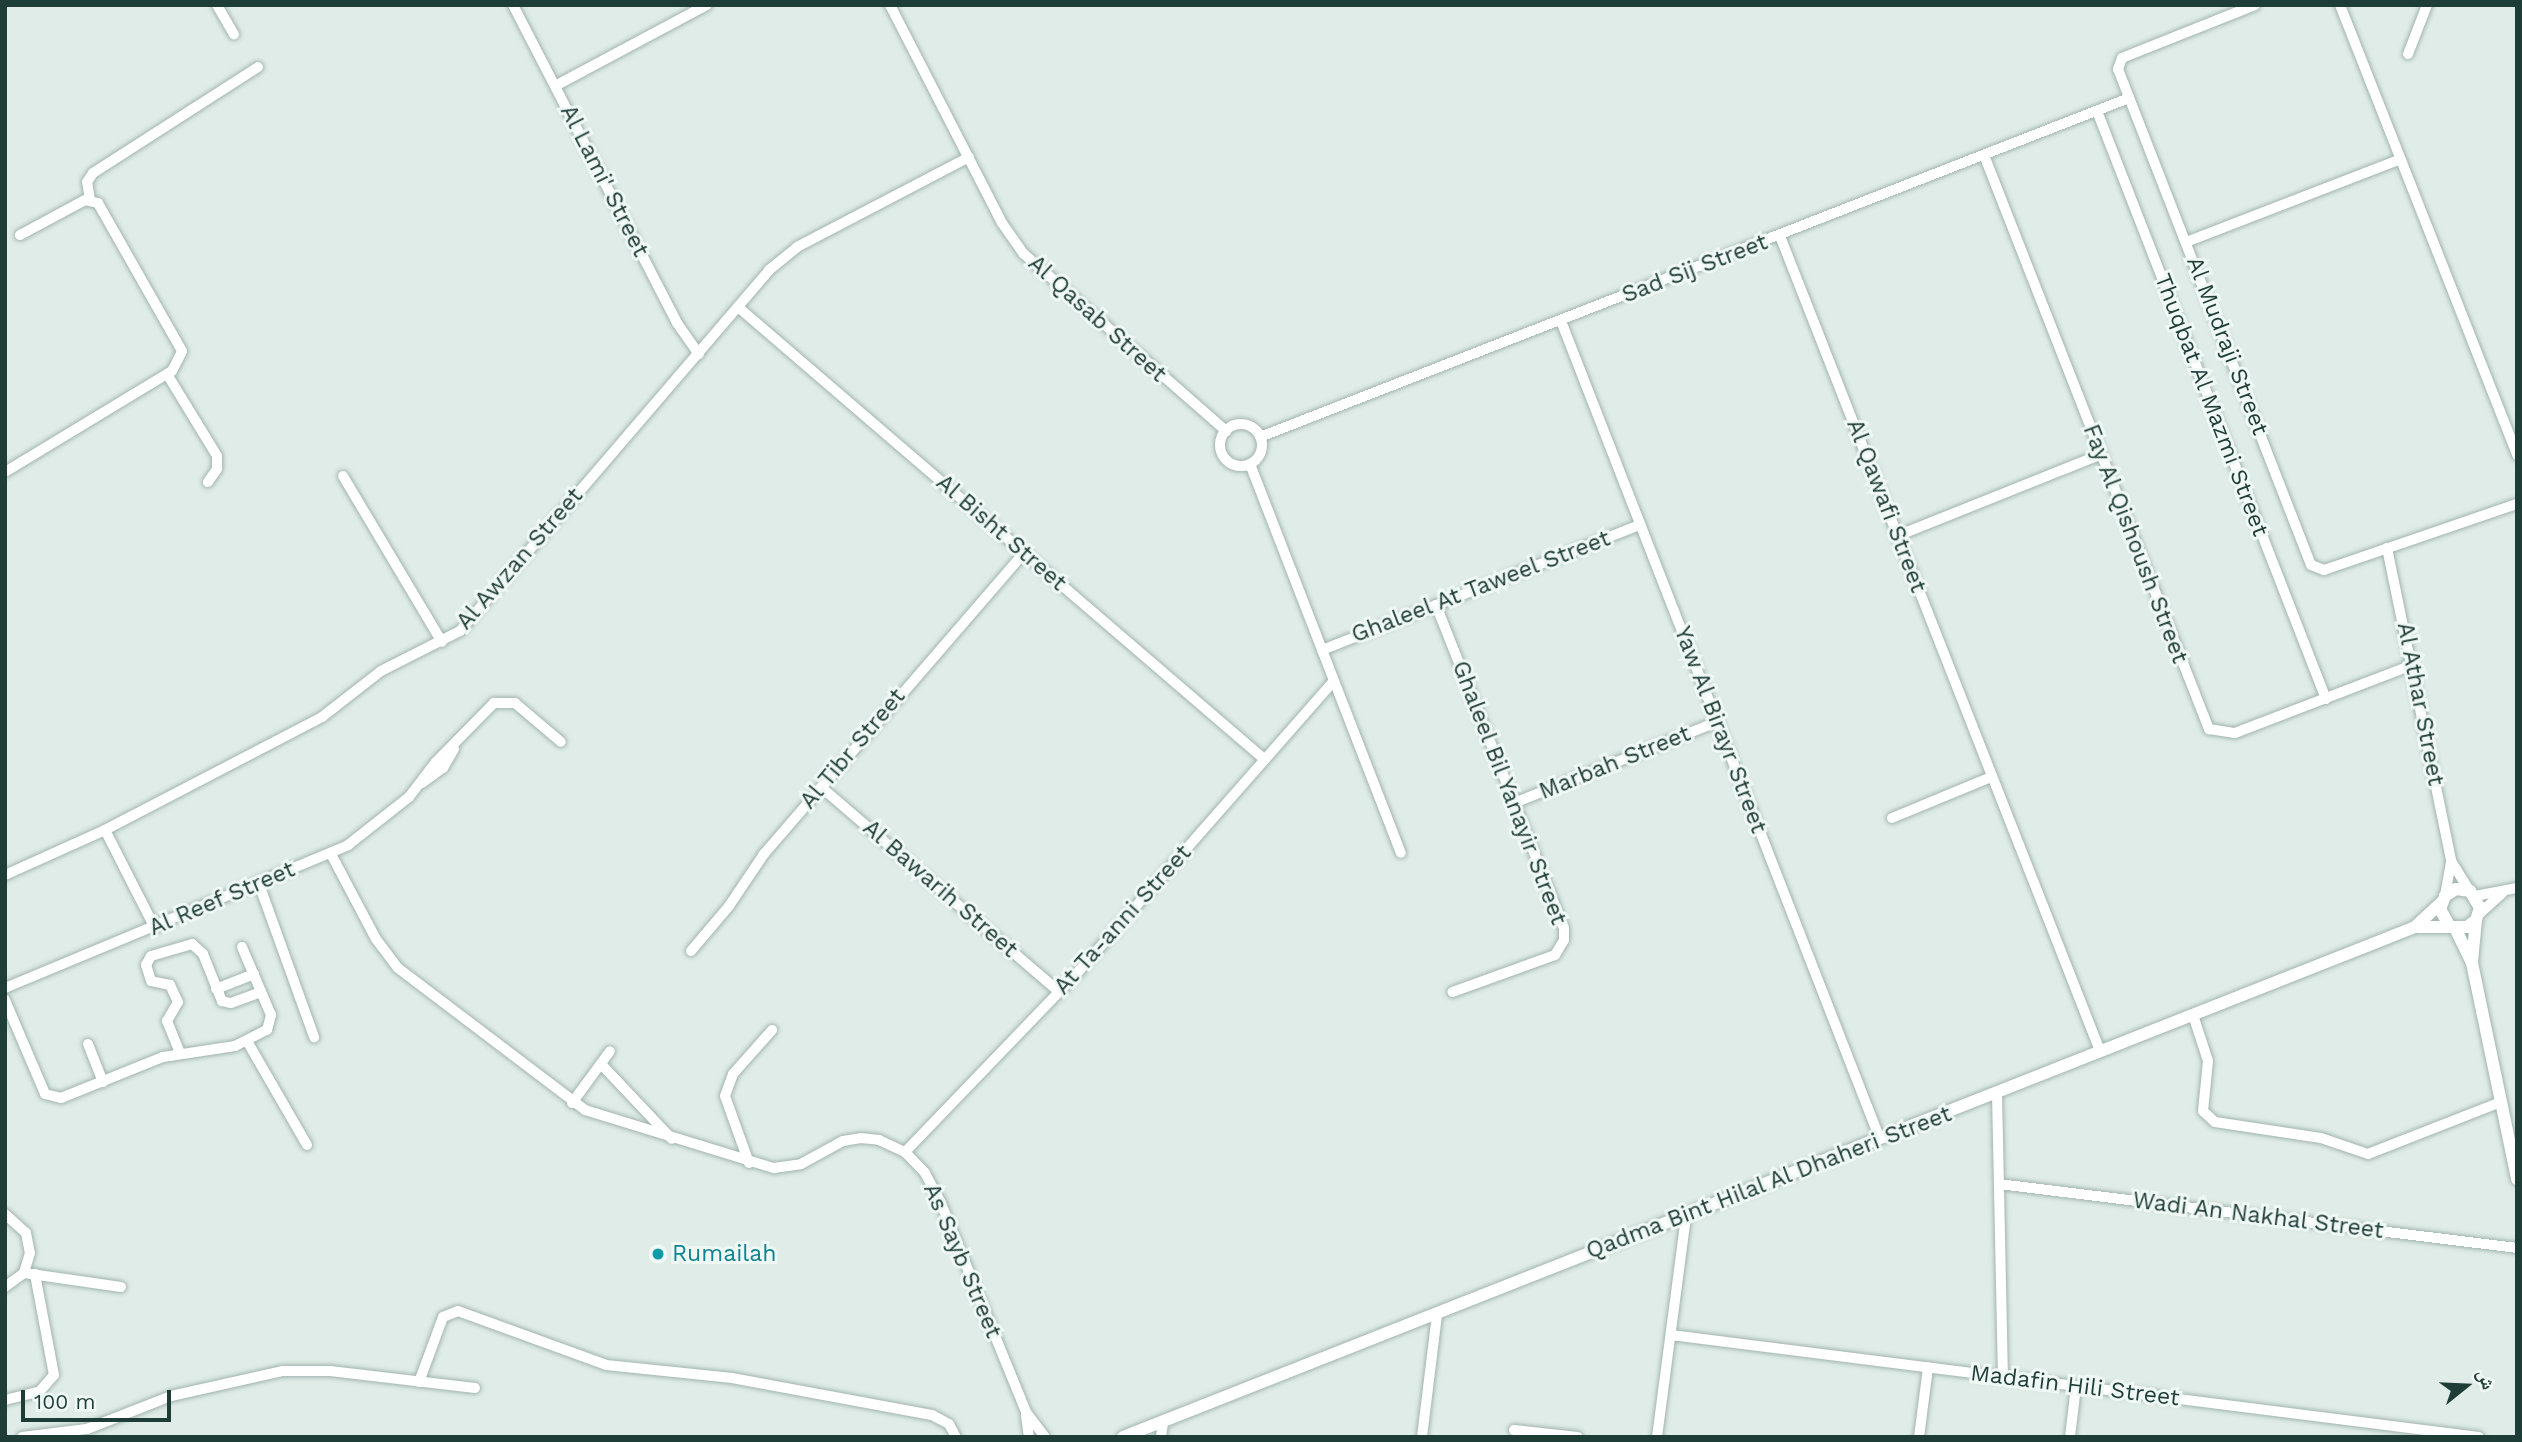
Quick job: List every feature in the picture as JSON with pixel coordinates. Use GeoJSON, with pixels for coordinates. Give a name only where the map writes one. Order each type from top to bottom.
{"type":"FeatureCollection","features":[{"type":"Feature","properties":{"kind":"street"},"geometry":{"type":"LineString","coordinates":[[217,5],[234,34]]}},
{"type":"Feature","properties":{"kind":"street","name":"Al Lami' Street"},"geometry":{"type":"LineString","coordinates":[[513,5],[677,323],[699,354]]}},
{"type":"Feature","properties":{"kind":"street"},"geometry":{"type":"LineString","coordinates":[[555,86],[707,5]]}},
{"type":"Feature","properties":{"kind":"street","name":"Al Qasab Street"},"geometry":{"type":"LineString","coordinates":[[890,5],[1002,223],[1030,261],[1226,431]]}},
{"type":"Feature","properties":{"kind":"street","name":"Al Mudraji Street"},"geometry":{"type":"LineString","coordinates":[[2255,5],[2122,58],[2118,69],[2311,565],[2324,570],[2517,504]]}},
{"type":"Feature","properties":{"kind":"street"},"geometry":{"type":"LineString","coordinates":[[2340,5],[2517,455]]}},
{"type":"Feature","properties":{"kind":"street"},"geometry":{"type":"LineString","coordinates":[[2408,54],[2427,5]]}},
{"type":"Feature","properties":{"kind":"street"},"geometry":{"type":"LineString","coordinates":[[90,200],[87,182],[93,173],[258,67]]}},
{"type":"Feature","properties":{"kind":"street","name":"Sad Sij Street"},"geometry":{"type":"LineString","coordinates":[[1260,437],[2129,98]]}},
{"type":"Feature","properties":{"kind":"street","name":"Thuqbat Al Mazmi Street"},"geometry":{"type":"LineString","coordinates":[[2097,111],[2326,699]]}},
{"type":"Feature","properties":{"kind":"street","name":"Fay Al Qishoush Street"},"geometry":{"type":"LineString","coordinates":[[1984,155],[2209,729],[2235,733],[2412,665]]}},
{"type":"Feature","properties":{"kind":"street","name":"Al Awzan Street"},"geometry":{"type":"LineString","coordinates":[[5,875],[105,830],[332,712],[381,671],[442,642],[468,623],[769,270],[797,247],[969,157]]}},
{"type":"Feature","properties":{"kind":"street"},"geometry":{"type":"LineString","coordinates":[[2186,242],[2401,159]]}},
{"type":"Feature","properties":{"kind":"street"},"geometry":{"type":"LineString","coordinates":[[20,235],[90,200]]}},
{"type":"Feature","properties":{"kind":"street"},"geometry":{"type":"LineString","coordinates":[[5,472],[167,374],[181,361],[180,341],[102,206],[90,200]]}},
{"type":"Feature","properties":{"kind":"street","name":"Al Qawafi Street"},"geometry":{"type":"LineString","coordinates":[[1780,236],[2100,1051]]}},
{"type":"Feature","properties":{"kind":"street","name":"Al Bisht Street"},"geometry":{"type":"LineString","coordinates":[[738,307],[1264,760]]}},
{"type":"Feature","properties":{"kind":"street","name":"Yaw Al Birayr Street"},"geometry":{"type":"LineString","coordinates":[[1561,321],[1880,1139]]}},
{"type":"Feature","properties":{"kind":"street"},"geometry":{"type":"LineString","coordinates":[[167,374],[217,456],[217,469],[208,482]]}},
{"type":"Feature","properties":{"kind":"street"},"geometry":{"type":"LineString","coordinates":[[1245,424],[1260,437],[1259,456],[1250,464],[1237,465],[1226,460],[1220,448],[1226,431],[1245,424]]}},
{"type":"Feature","properties":{"kind":"street"},"geometry":{"type":"LineString","coordinates":[[1897,536],[2100,455]]}},
{"type":"Feature","properties":{"kind":"street"},"geometry":{"type":"LineString","coordinates":[[1250,464],[1401,853]]}},
{"type":"Feature","properties":{"kind":"street"},"geometry":{"type":"LineString","coordinates":[[343,476],[442,642]]}},
{"type":"Feature","properties":{"kind":"street","name":"Ghaleel At Taweel Street"},"geometry":{"type":"LineString","coordinates":[[1322,650],[1640,525]]}},
{"type":"Feature","properties":{"kind":"street","name":"Al Athar Street"},"geometry":{"type":"LineString","coordinates":[[2387,548],[2451,861],[2472,894]]}},
{"type":"Feature","properties":{"kind":"street","name":"Al Tibr Street"},"geometry":{"type":"LineString","coordinates":[[691,951],[821,787],[1024,552]]}},
{"type":"Feature","properties":{"kind":"street","name":"Ghaleel Bil Yanayir Street"},"geometry":{"type":"LineString","coordinates":[[1436,605],[1561,918],[1564,940],[1547,959],[1452,992]]}},
{"type":"Feature","properties":{"kind":"street","name":"At Ta-anni Street"},"geometry":{"type":"LineString","coordinates":[[905,1152],[1058,991],[1334,681]]}},
{"type":"Feature","properties":{"kind":"street","name":"Al Reef Street"},"geometry":{"type":"LineString","coordinates":[[5,988],[331,854],[380,823],[422,783],[436,762],[501,700],[515,703],[561,742]]}},
{"type":"Feature","properties":{"kind":"street","name":"Marbah Street"},"geometry":{"type":"LineString","coordinates":[[1514,803],[1717,722]]}},
{"type":"Feature","properties":{"kind":"street"},"geometry":{"type":"LineString","coordinates":[[1892,818],[1991,777]]}},
{"type":"Feature","properties":{"kind":"street","name":"Al Bawarih Street"},"geometry":{"type":"LineString","coordinates":[[821,787],[1058,991]]}},
{"type":"Feature","properties":{"kind":"street"},"geometry":{"type":"LineString","coordinates":[[105,830],[155,928]]}},
{"type":"Feature","properties":{"kind":"street","name":"As Sayb Street"},"geometry":{"type":"LineString","coordinates":[[331,854],[376,939],[398,968],[572,1103],[596,1116],[749,1163],[788,1168],[843,1141],[861,1138],[879,1140],[905,1152],[925,1173],[940,1201],[1026,1412],[1045,1437]]}},
{"type":"Feature","properties":{"kind":"street","name":"Al Athar Street"},"geometry":{"type":"LineString","coordinates":[[2443,899],[2451,861]]}},
{"type":"Feature","properties":{"kind":"street"},"geometry":{"type":"LineString","coordinates":[[259,884],[314,1037]]}},
{"type":"Feature","properties":{"kind":"street"},"geometry":{"type":"LineString","coordinates":[[2517,888],[2502,893],[2472,894],[2456,889],[2443,899],[2441,915],[2452,926],[2472,962],[2501,1101],[2511,1121],[2517,1179]]}},
{"type":"Feature","properties":{"kind":"street"},"geometry":{"type":"LineString","coordinates":[[2452,926],[2467,927],[2502,893]]}},
{"type":"Feature","properties":{"kind":"street"},"geometry":{"type":"LineString","coordinates":[[2472,894],[2478,917],[2472,962]]}},
{"type":"Feature","properties":{"kind":"street","name":"Qadma Bint Hilal Al Dhaheri Street"},"geometry":{"type":"LineString","coordinates":[[2415,927],[2443,899]]}},
{"type":"Feature","properties":{"kind":"street","name":"Qadma Bint Hilal Al Dhaheri Street"},"geometry":{"type":"LineString","coordinates":[[1123,1437],[2415,927],[2452,926]]}},
{"type":"Feature","properties":{"kind":"street"},"geometry":{"type":"LineString","coordinates":[[180,1053],[167,1019],[178,1002],[170,985],[151,981],[148,959],[184,944],[195,945],[216,989],[228,1003],[261,992]]}},
{"type":"Feature","properties":{"kind":"street"},"geometry":{"type":"LineString","coordinates":[[5,1000],[45,1094],[61,1098],[180,1053],[247,1041],[271,1023],[242,947]]}},
{"type":"Feature","properties":{"kind":"street"},"geometry":{"type":"LineString","coordinates":[[216,989],[254,974]]}},
{"type":"Feature","properties":{"kind":"street"},"geometry":{"type":"LineString","coordinates":[[2193,1015],[2207,1061],[2203,1111],[2215,1122],[2321,1138],[2368,1154],[2501,1101]]}},
{"type":"Feature","properties":{"kind":"street"},"geometry":{"type":"LineString","coordinates":[[749,1163],[725,1096],[733,1074],[772,1030]]}},
{"type":"Feature","properties":{"kind":"street"},"geometry":{"type":"LineString","coordinates":[[247,1041],[307,1145]]}},
{"type":"Feature","properties":{"kind":"street"},"geometry":{"type":"LineString","coordinates":[[88,1044],[103,1082]]}},
{"type":"Feature","properties":{"kind":"street"},"geometry":{"type":"LineString","coordinates":[[572,1103],[610,1051]]}},
{"type":"Feature","properties":{"kind":"street"},"geometry":{"type":"LineString","coordinates":[[601,1064],[672,1140]]}},
{"type":"Feature","properties":{"kind":"street"},"geometry":{"type":"LineString","coordinates":[[1997,1093],[2003,1377]]}},
{"type":"Feature","properties":{"kind":"street","name":"Wadi An Nakhal Street"},"geometry":{"type":"LineString","coordinates":[[1999,1184],[2517,1248]]}},
{"type":"Feature","properties":{"kind":"street"},"geometry":{"type":"LineString","coordinates":[[5,1214],[20,1225],[30,1243],[24,1273]]}},
{"type":"Feature","properties":{"kind":"street"},"geometry":{"type":"LineString","coordinates":[[1657,1437],[1686,1217]]}},
{"type":"Feature","properties":{"kind":"street"},"geometry":{"type":"LineString","coordinates":[[5,1287],[24,1273],[121,1287]]}},
{"type":"Feature","properties":{"kind":"street"},"geometry":{"type":"LineString","coordinates":[[5,1400],[40,1391],[54,1375],[35,1274]]}},
{"type":"Feature","properties":{"kind":"street"},"geometry":{"type":"LineString","coordinates":[[419,1382],[441,1322],[448,1313],[458,1311],[606,1365],[732,1378],[932,1415],[949,1424],[956,1437]]}},
{"type":"Feature","properties":{"kind":"street"},"geometry":{"type":"LineString","coordinates":[[1422,1437],[1437,1314]]}},
{"type":"Feature","properties":{"kind":"street","name":"Madafin Hili Street"},"geometry":{"type":"LineString","coordinates":[[1671,1335],[2479,1437]]}},
{"type":"Feature","properties":{"kind":"street"},"geometry":{"type":"LineString","coordinates":[[1919,1437],[1928,1368]]}},
{"type":"Feature","properties":{"kind":"street"},"geometry":{"type":"LineString","coordinates":[[22,1437],[87,1429],[171,1396],[283,1371],[330,1371],[475,1388]]}},
{"type":"Feature","properties":{"kind":"street"},"geometry":{"type":"LineString","coordinates":[[2070,1437],[2076,1387]]}},
{"type":"Feature","properties":{"kind":"street","name":"As Sayb Street"},"geometry":{"type":"LineString","coordinates":[[1026,1412],[1029,1437]]}},
{"type":"Feature","properties":{"kind":"street"},"geometry":{"type":"LineString","coordinates":[[1161,1437],[1163,1422]]}},
{"type":"Feature","properties":{"kind":"street"},"geometry":{"type":"LineString","coordinates":[[1514,1430],[1578,1437]]}},
{"type":"Feature","properties":{"kind":"place","name":"Rumailah"},"geometry":{"type":"Point","coordinates":[658,1254]}}]}
